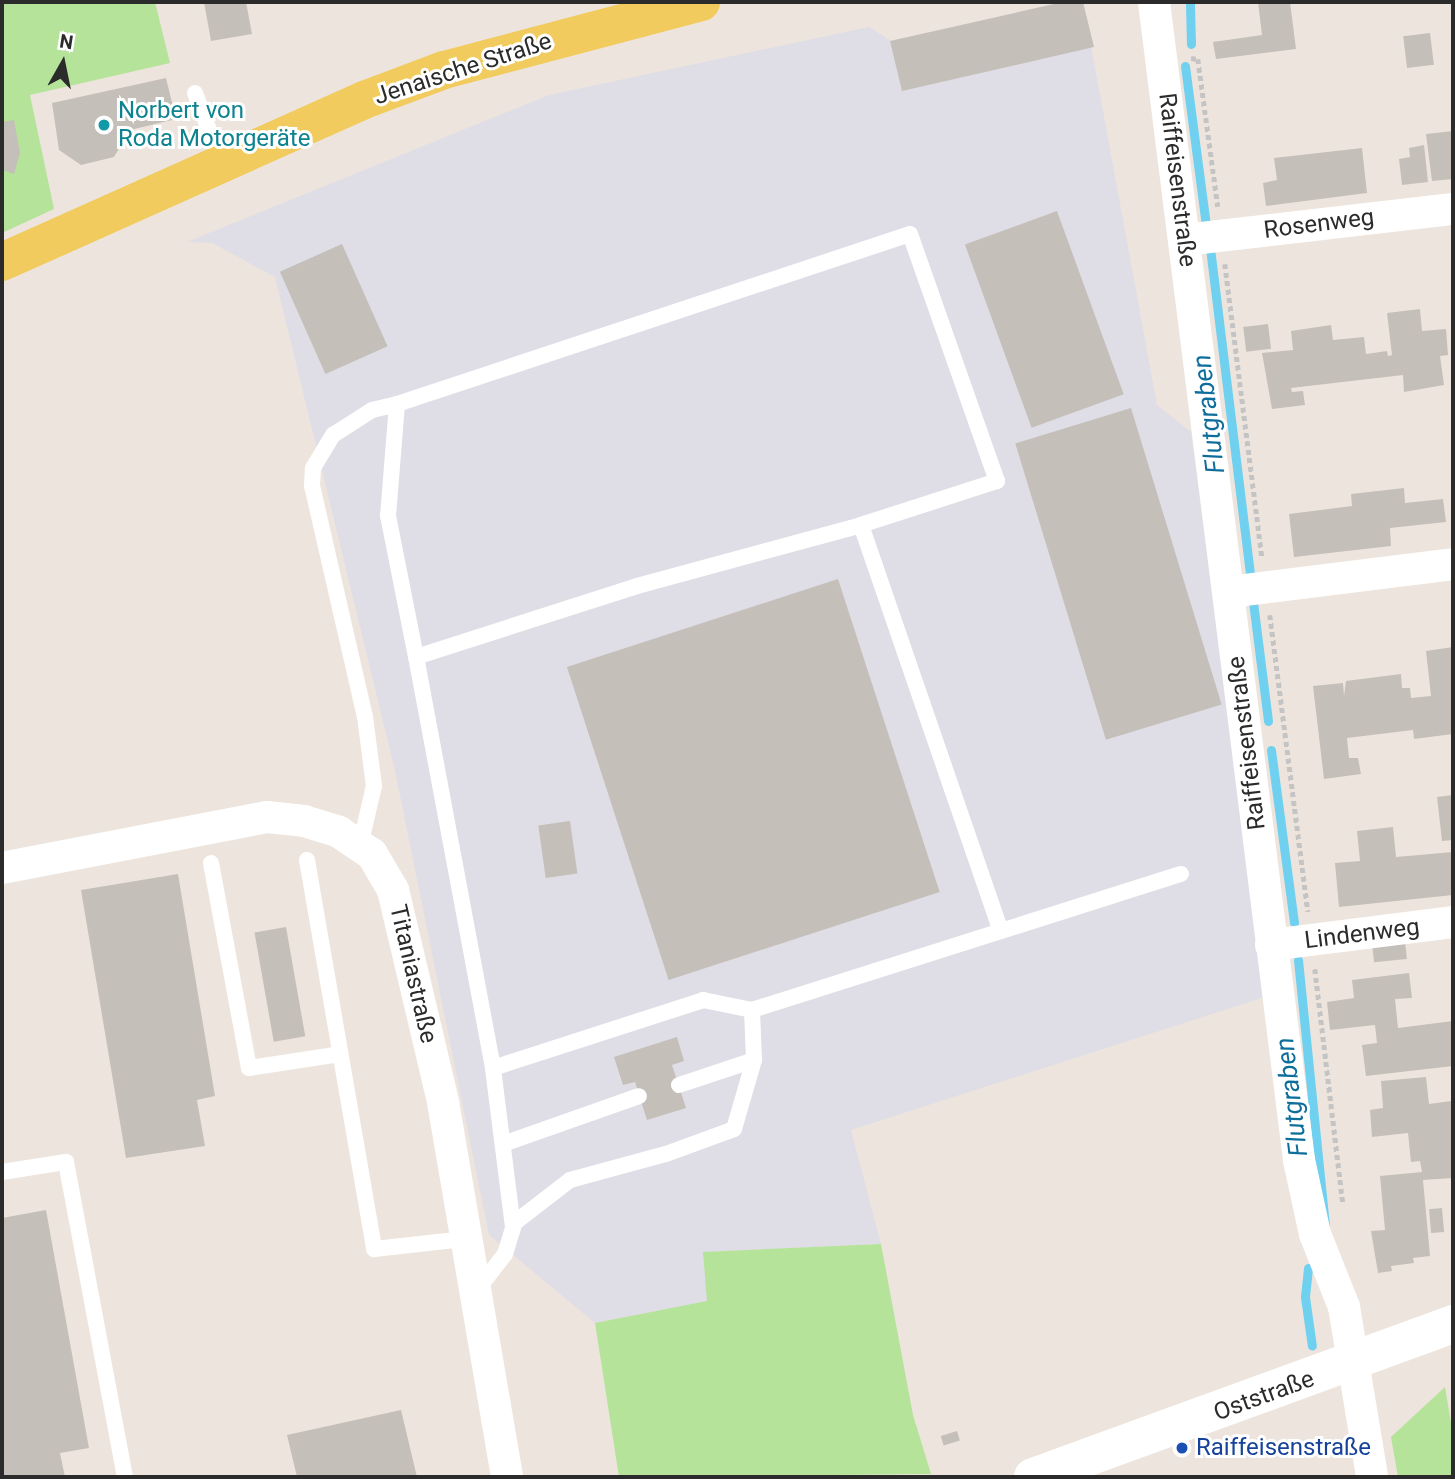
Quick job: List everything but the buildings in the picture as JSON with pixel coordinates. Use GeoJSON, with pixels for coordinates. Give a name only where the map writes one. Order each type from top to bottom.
{"type":"FeatureCollection","features":[{"type":"Feature","properties":{"kind":"main road","name":"Jenaische Straße"},"geometry":{"type":"LineString","coordinates":[[2,262],[222,164],[444,70],[701,2]]}},
{"type":"Feature","properties":{"kind":"street","name":"Raiffeisenstraße"},"geometry":{"type":"LineString","coordinates":[[1154,2],[1299,1160],[1315,1234],[1343,1307],[1372,1477]]}},
{"type":"Feature","properties":{"kind":"street","name":"Rosenweg"},"geometry":{"type":"LineString","coordinates":[[1184,240],[1453,209]]}},
{"type":"Feature","properties":{"kind":"street"},"geometry":{"type":"LineString","coordinates":[[1229,592],[1453,564]]}},
{"type":"Feature","properties":{"kind":"street","name":"Titaniastraße"},"geometry":{"type":"LineString","coordinates":[[2,868],[267,817],[304,821],[339,832],[372,854],[393,890],[443,1102],[473,1294],[507,1477]]}},
{"type":"Feature","properties":{"kind":"street","name":"Lindenweg"},"geometry":{"type":"LineString","coordinates":[[1271,945],[1453,922]]}},
{"type":"Feature","properties":{"kind":"street","name":"Oststraße"},"geometry":{"type":"LineString","coordinates":[[1033,1477],[1353,1364],[1453,1324]]}},
{"type":"Feature","properties":{"kind":"lane"},"geometry":{"type":"LineString","coordinates":[[195,93],[222,164]]}},
{"type":"Feature","properties":{"kind":"lane"},"geometry":{"type":"LineString","coordinates":[[360,846],[374,786],[365,717],[312,486],[313,468],[333,435],[372,410],[910,234],[997,481],[861,526],[637,586],[416,657]]}},
{"type":"Feature","properties":{"kind":"lane"},"geometry":{"type":"LineString","coordinates":[[397,404],[388,516],[493,1068],[513,1224],[505,1254],[473,1294]]}},
{"type":"Feature","properties":{"kind":"lane"},"geometry":{"type":"LineString","coordinates":[[861,526],[1001,931]]}},
{"type":"Feature","properties":{"kind":"lane"},"geometry":{"type":"LineString","coordinates":[[307,860],[374,1249],[465,1239]]}},
{"type":"Feature","properties":{"kind":"lane"},"geometry":{"type":"LineString","coordinates":[[211,863],[248,1068],[340,1054]]}},
{"type":"Feature","properties":{"kind":"lane"},"geometry":{"type":"LineString","coordinates":[[493,1068],[703,1000],[752,1010],[1181,874]]}},
{"type":"Feature","properties":{"kind":"lane"},"geometry":{"type":"LineString","coordinates":[[513,1224],[570,1180],[666,1154],[734,1129],[754,1060],[752,1010]]}},
{"type":"Feature","properties":{"kind":"lane"},"geometry":{"type":"LineString","coordinates":[[679,1085],[754,1060]]}},
{"type":"Feature","properties":{"kind":"lane"},"geometry":{"type":"LineString","coordinates":[[503,1144],[639,1096]]}},
{"type":"Feature","properties":{"kind":"lane"},"geometry":{"type":"LineString","coordinates":[[2,1172],[66,1162],[125,1477]]}},
{"type":"Feature","properties":{"kind":"path"},"geometry":{"type":"LineString","coordinates":[[1160,48],[1198,60],[1312,941],[1344,1214]]}},
{"type":"Feature","properties":{"kind":"shaded area"},"geometry":{"type":"Polygon","coordinates":[[[1063,2],[1083,2],[1157,405],[1191,432],[1265,997],[851,1130],[881,1244],[704,1252],[708,1301],[595,1323],[489,1235],[395,771],[275,277],[212,243],[187,242],[549,95],[869,27],[891,41],[1063,2]]]}},
{"type":"Feature","properties":{"kind":"green space"},"geometry":{"type":"Polygon","coordinates":[[[2,2],[155,2],[170,63],[30,95],[54,209],[2,233],[2,2]]]}},
{"type":"Feature","properties":{"kind":"green space"},"geometry":{"type":"Polygon","coordinates":[[[881,1244],[913,1415],[931,1474],[619,1477],[595,1323],[707,1301],[703,1252],[881,1244]]]}},
{"type":"Feature","properties":{"kind":"green space"},"geometry":{"type":"Polygon","coordinates":[[[1445,1387],[1453,1435],[1453,1477],[1398,1477],[1391,1437],[1445,1387]]]}},
{"type":"Feature","properties":{"kind":"waterway","name":"Flutgraben"},"geometry":{"type":"LineString","coordinates":[[1190,4],[1191,44]]}},
{"type":"Feature","properties":{"kind":"waterway","name":"Flutgraben"},"geometry":{"type":"LineString","coordinates":[[1185,66],[1206,226]]}},
{"type":"Feature","properties":{"kind":"waterway","name":"Flutgraben"},"geometry":{"type":"LineString","coordinates":[[1210,248],[1250,576]]}},
{"type":"Feature","properties":{"kind":"waterway","name":"Flutgraben"},"geometry":{"type":"LineString","coordinates":[[1253,602],[1268,721]]}},
{"type":"Feature","properties":{"kind":"waterway","name":"Flutgraben"},"geometry":{"type":"LineString","coordinates":[[1271,750],[1294,922]]}},
{"type":"Feature","properties":{"kind":"waterway","name":"Flutgraben"},"geometry":{"type":"LineString","coordinates":[[1298,960],[1325,1226]]}},
{"type":"Feature","properties":{"kind":"waterway","name":"Flutgraben"},"geometry":{"type":"LineString","coordinates":[[1308,1268],[1305,1297],[1312,1346]]}},
{"type":"Feature","properties":{"kind":"place","name":"Norbert von Roda Motorgeräte"},"geometry":{"type":"Point","coordinates":[104,125]}},
{"type":"Feature","properties":{"kind":"place","name":"Raiffeisenstraße"},"geometry":{"type":"Point","coordinates":[1182,1448]}}]}
